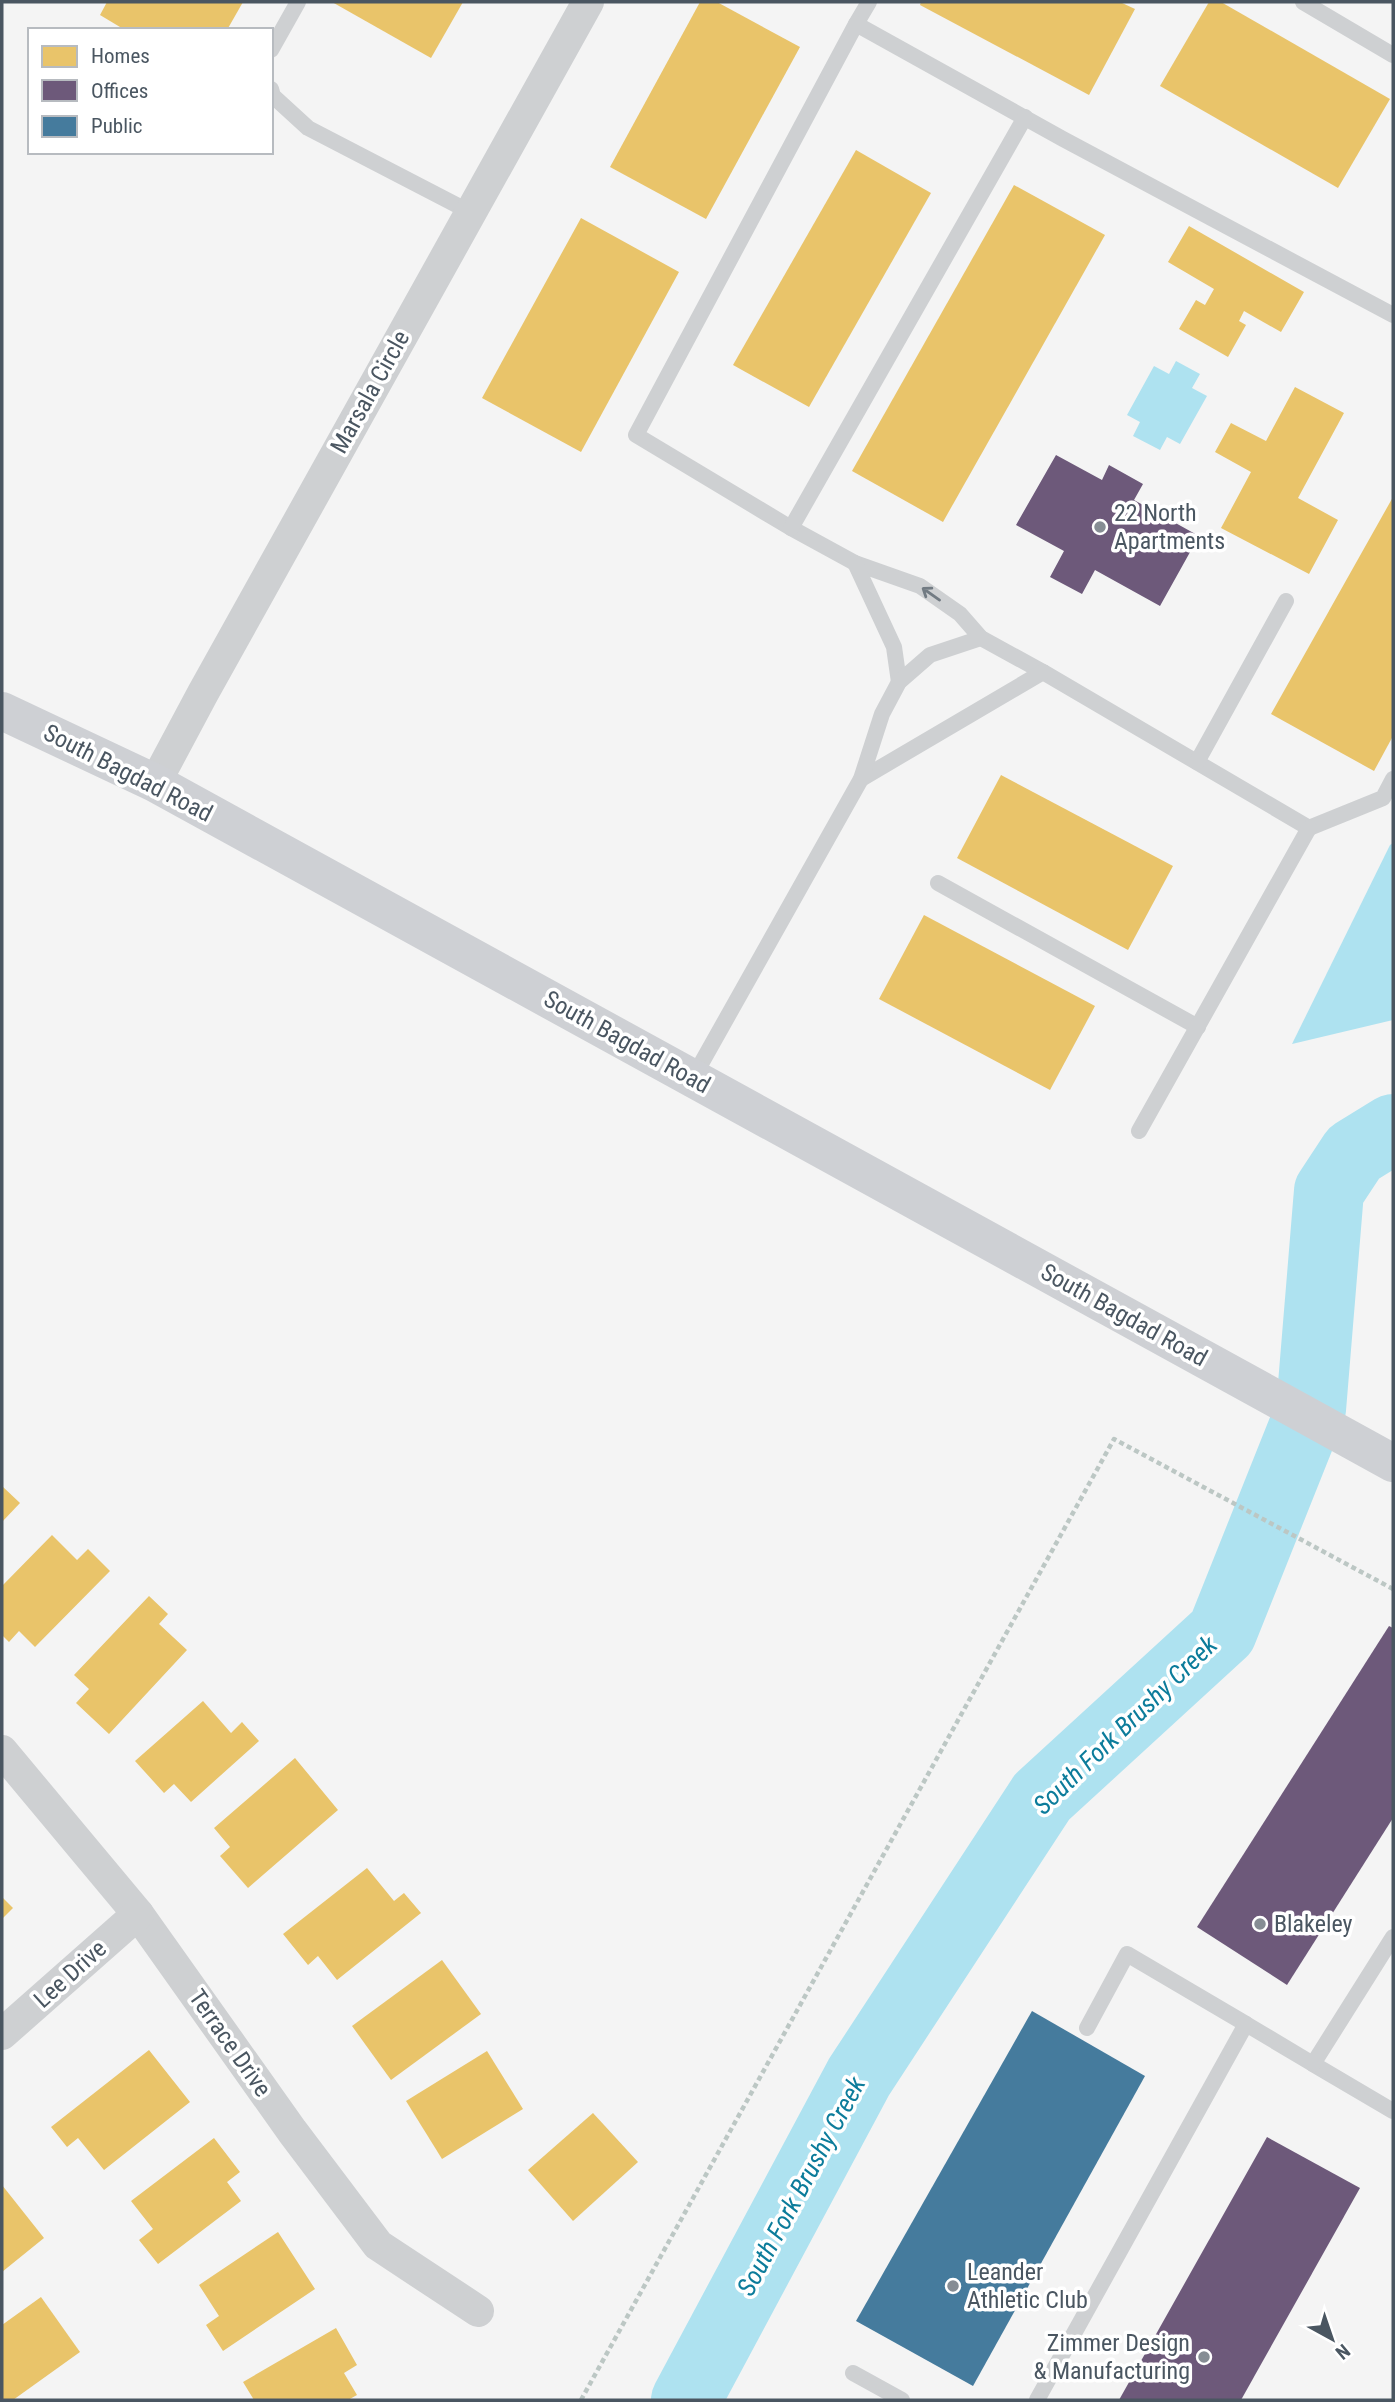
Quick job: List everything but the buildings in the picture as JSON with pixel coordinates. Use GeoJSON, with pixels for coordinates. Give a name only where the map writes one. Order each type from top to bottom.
{"type":"FeatureCollection","features":[{"type":"Feature","properties":{"kind":"main road","name":"South Bagdad Road"},"geometry":{"type":"LineString","coordinates":[[2,711],[155,783],[1393,1464]]}},
{"type":"Feature","properties":{"kind":"street","name":"Marsala Circle"},"geometry":{"type":"LineString","coordinates":[[155,783],[209,681],[587,2]]}},
{"type":"Feature","properties":{"kind":"street","name":"Terrace Drive"},"geometry":{"type":"LineString","coordinates":[[2,1751],[138,1914],[292,2131],[378,2245],[478,2311]]}},
{"type":"Feature","properties":{"kind":"street","name":"Lee Drive"},"geometry":{"type":"LineString","coordinates":[[2,2034],[138,1914]]}},
{"type":"Feature","properties":{"kind":"lane"},"geometry":{"type":"LineString","coordinates":[[273,46],[298,2]]}},
{"type":"Feature","properties":{"kind":"lane"},"geometry":{"type":"LineString","coordinates":[[869,2],[636,435],[855,563],[920,586],[960,614],[981,638],[1309,828]]}},
{"type":"Feature","properties":{"kind":"lane"},"geometry":{"type":"LineString","coordinates":[[1303,2],[1393,55]]}},
{"type":"Feature","properties":{"kind":"lane"},"geometry":{"type":"LineString","coordinates":[[856,24],[1393,315]]}},
{"type":"Feature","properties":{"kind":"lane"},"geometry":{"type":"LineString","coordinates":[[273,96],[308,128],[470,212]]}},
{"type":"Feature","properties":{"kind":"lane"},"geometry":{"type":"LineString","coordinates":[[791,528],[1025,117]]}},
{"type":"Feature","properties":{"kind":"lane"},"geometry":{"type":"LineString","coordinates":[[855,563],[894,647],[899,682]]}},
{"type":"Feature","properties":{"kind":"lane"},"geometry":{"type":"LineString","coordinates":[[1197,762],[1286,601]]}},
{"type":"Feature","properties":{"kind":"lane"},"geometry":{"type":"LineString","coordinates":[[693,1078],[861,779],[882,714],[899,682],[930,655],[981,638]]}},
{"type":"Feature","properties":{"kind":"lane"},"geometry":{"type":"LineString","coordinates":[[861,779],[1042,672]]}},
{"type":"Feature","properties":{"kind":"lane"},"geometry":{"type":"LineString","coordinates":[[1139,1131],[1309,828],[1383,798],[1393,779]]}},
{"type":"Feature","properties":{"kind":"lane"},"geometry":{"type":"LineString","coordinates":[[938,883],[1198,1027]]}},
{"type":"Feature","properties":{"kind":"lane"},"geometry":{"type":"LineString","coordinates":[[1313,2064],[1393,1937]]}},
{"type":"Feature","properties":{"kind":"lane"},"geometry":{"type":"LineString","coordinates":[[1087,2028],[1127,1954],[1393,2111]]}},
{"type":"Feature","properties":{"kind":"lane"},"geometry":{"type":"LineString","coordinates":[[1037,2400],[1246,2024]]}},
{"type":"Feature","properties":{"kind":"lane"},"geometry":{"type":"LineString","coordinates":[[853,2373],[902,2400]]}},
{"type":"Feature","properties":{"kind":"path"},"geometry":{"type":"LineString","coordinates":[[581,2400],[1114,1439],[1393,1589]]}},
{"type":"Feature","properties":{"kind":"water"},"geometry":{"type":"Polygon","coordinates":[[[1176,361],[1200,374],[1192,388],[1207,396],[1180,444],[1167,437],[1160,450],[1133,436],[1140,422],[1127,415],[1154,366],[1169,374],[1176,361]]]}},
{"type":"Feature","properties":{"kind":"water"},"geometry":{"type":"Polygon","coordinates":[[[1393,843],[1393,1020],[1292,1044],[1390,845],[1393,843]]]}},
{"type":"Feature","properties":{"kind":"waterway","name":"South Fork Brushy Creek"},"geometry":{"type":"LineString","coordinates":[[686,2400],[859,2077],[1042,1797],[1222,1632],[1311,1409],[1329,1191],[1354,1153],[1393,1129]]}},
{"type":"Feature","properties":{"kind":"place","name":"22 North Apartments"},"geometry":{"type":"Point","coordinates":[1100,527]}},
{"type":"Feature","properties":{"kind":"place","name":"Blakeley"},"geometry":{"type":"Point","coordinates":[1260,1924]}},
{"type":"Feature","properties":{"kind":"place","name":"Leander Athletic Club"},"geometry":{"type":"Point","coordinates":[953,2286]}},
{"type":"Feature","properties":{"kind":"place","name":"Zimmer Design & Manufacturing"},"geometry":{"type":"Point","coordinates":[1204,2357]}}]}
